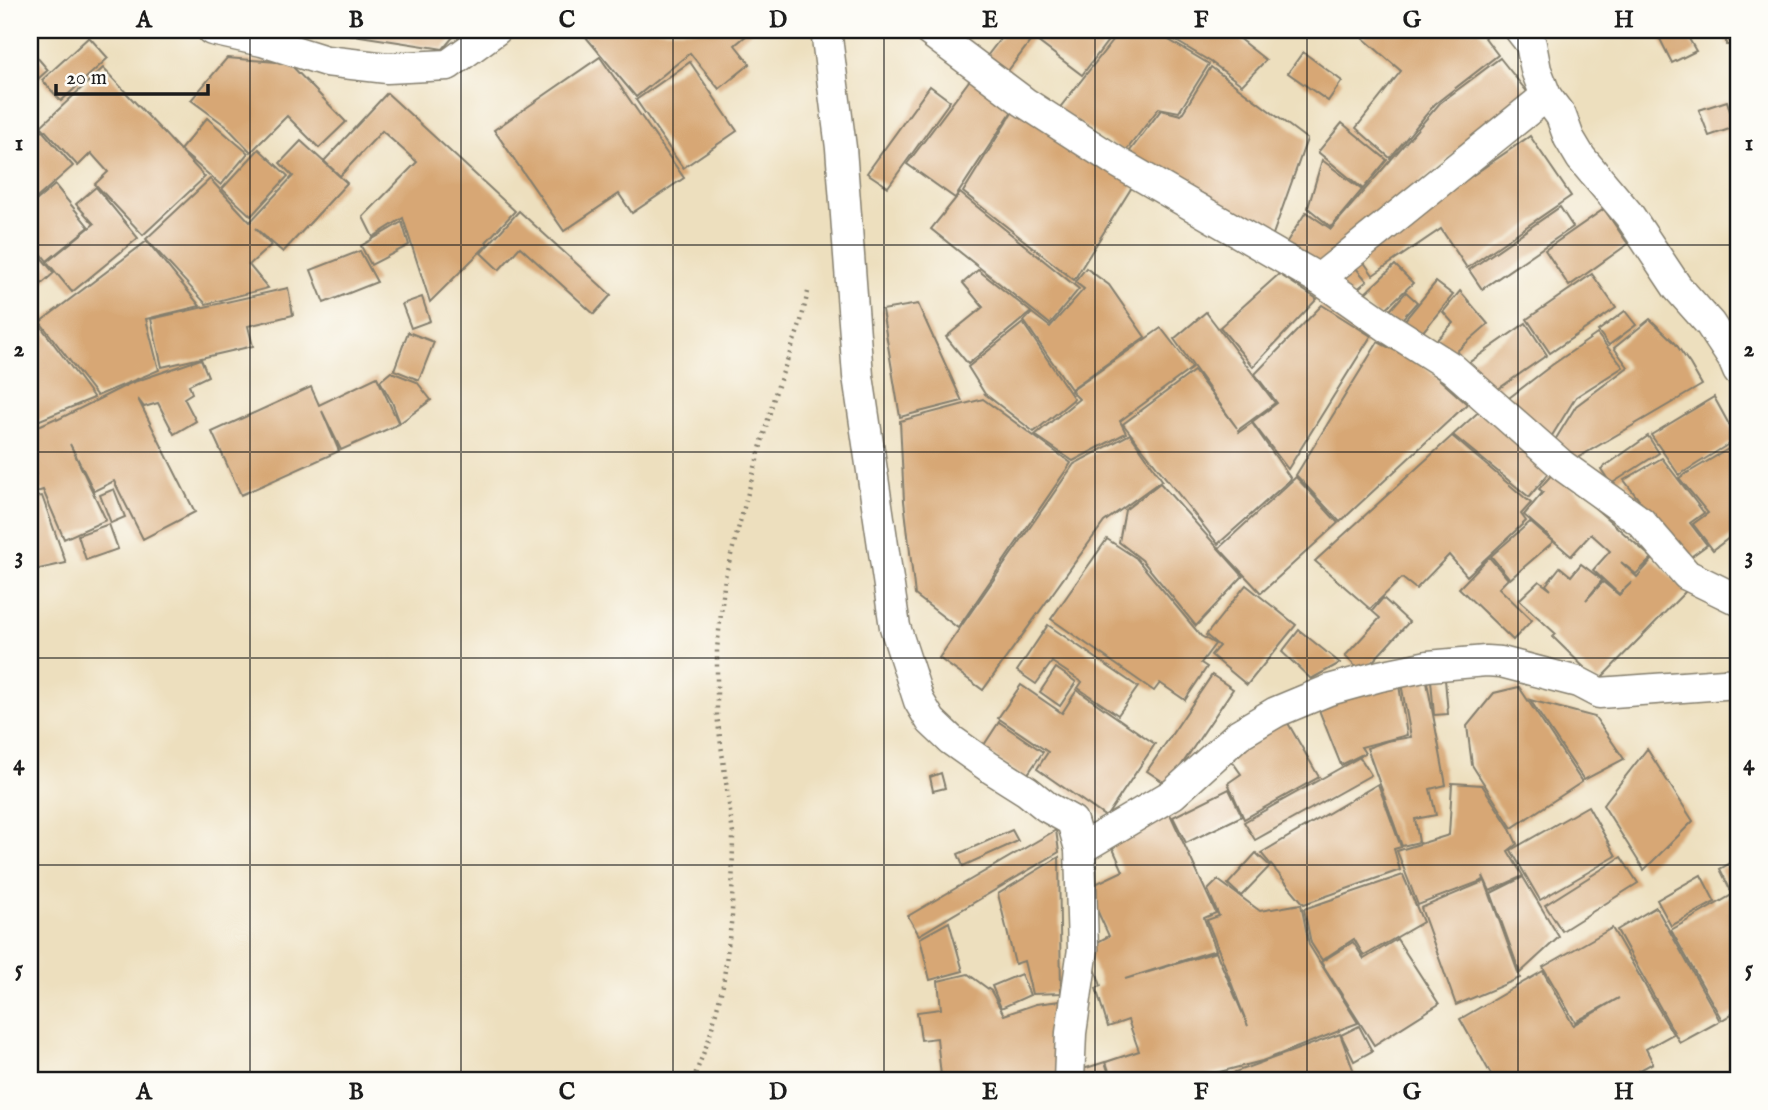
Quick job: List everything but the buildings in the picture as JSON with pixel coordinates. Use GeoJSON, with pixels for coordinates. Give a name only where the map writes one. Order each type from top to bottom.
{"type":"FeatureCollection","features":[{"type":"Feature","properties":{"kind":"lane"},"geometry":{"type":"LineString","coordinates":[[212,30],[262,41],[326,61],[387,68],[448,65],[496,30]]}},
{"type":"Feature","properties":{"kind":"lane"},"geometry":{"type":"LineString","coordinates":[[826,30],[841,148],[858,376],[895,627],[919,701],[931,721],[951,740],[989,767],[1072,821],[1080,849],[1083,949],[1071,1032],[1069,1080]]}},
{"type":"Feature","properties":{"kind":"lane"},"geometry":{"type":"LineString","coordinates":[[928,30],[1024,102],[1117,162],[1319,279],[1451,368],[1563,466],[1641,522],[1687,575],[1738,600]]}},
{"type":"Feature","properties":{"kind":"lane"},"geometry":{"type":"LineString","coordinates":[[1520,30],[1531,44],[1536,70],[1546,96],[1561,116],[1569,138],[1581,158],[1629,215],[1678,287],[1710,324],[1738,371]]}},
{"type":"Feature","properties":{"kind":"lane"},"geometry":{"type":"LineString","coordinates":[[1319,279],[1546,96]]}},
{"type":"Feature","properties":{"kind":"lane"},"geometry":{"type":"LineString","coordinates":[[1080,849],[1173,794],[1240,734],[1276,712],[1329,690],[1380,676],[1428,666],[1486,661],[1501,662],[1578,682],[1598,693],[1738,683]]}},
{"type":"Feature","properties":{"kind":"path"},"geometry":{"type":"LineString","coordinates":[[693,1080],[709,1039],[723,985],[732,916],[733,834],[717,715],[717,649],[725,577],[775,394],[800,326],[809,287]]}}]}
